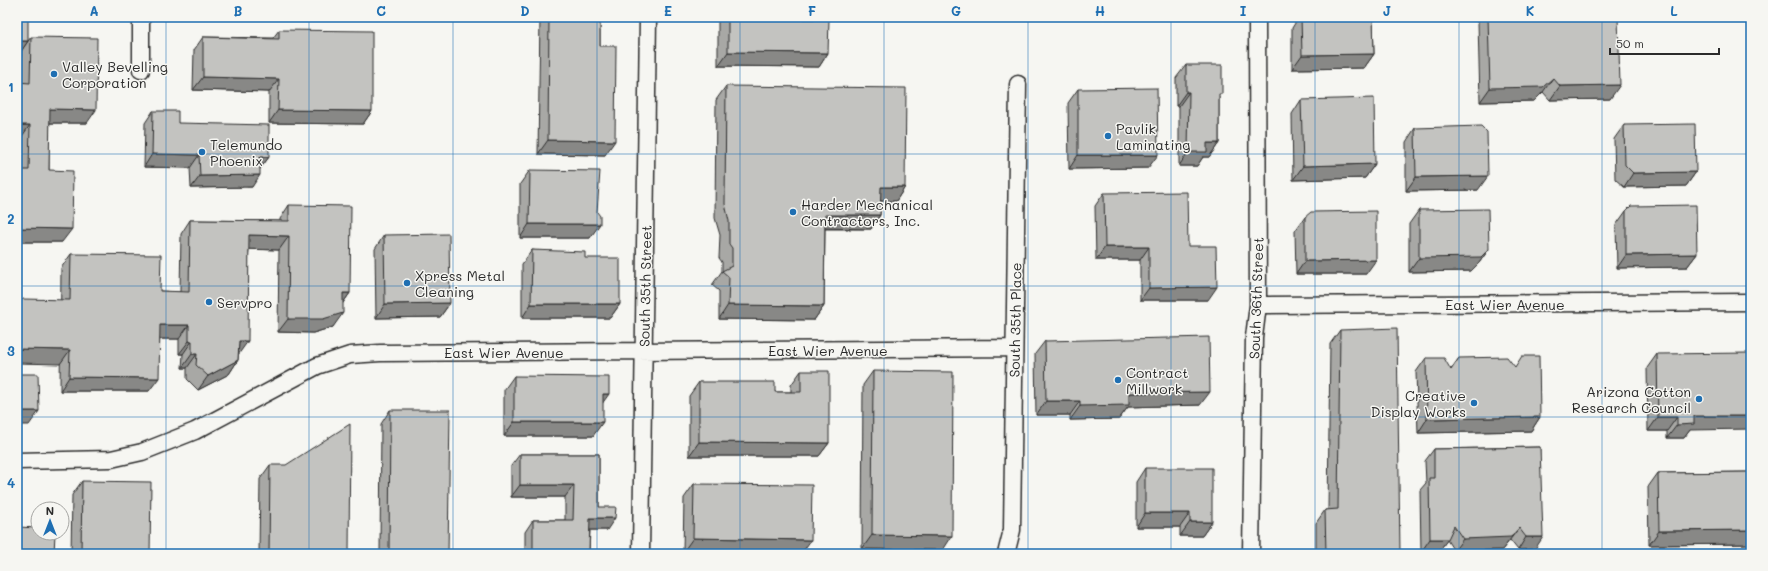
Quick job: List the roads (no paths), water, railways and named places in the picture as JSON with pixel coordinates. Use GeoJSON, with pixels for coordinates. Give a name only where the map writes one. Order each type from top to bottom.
{"type":"FeatureCollection","features":[{"type":"Feature","properties":{"kind":"street"},"geometry":{"type":"LineString","coordinates":[[141,17],[141,70]]}},
{"type":"Feature","properties":{"kind":"street","name":"South 35th Street"},"geometry":{"type":"LineString","coordinates":[[642,554],[648,17]]}},
{"type":"Feature","properties":{"kind":"street","name":"South 36th Street"},"geometry":{"type":"LineString","coordinates":[[1251,554],[1254,337],[1258,305],[1257,17]]}},
{"type":"Feature","properties":{"kind":"street","name":"South 35th Place"},"geometry":{"type":"LineString","coordinates":[[1006,554],[1012,530],[1018,84]]}},
{"type":"Feature","properties":{"kind":"street","name":"East Wier Avenue"},"geometry":{"type":"LineString","coordinates":[[1258,305],[1751,302]]}},
{"type":"Feature","properties":{"kind":"street","name":"East Wier Avenue"},"geometry":{"type":"LineString","coordinates":[[17,461],[111,459],[142,452],[195,432],[311,369],[350,355],[396,353],[1014,348]]}},
{"type":"Feature","properties":{"kind":"place","name":"Valley Bevelling Corporation"},"geometry":{"type":"Point","coordinates":[54,74]}},
{"type":"Feature","properties":{"kind":"place","name":"Pavlik Laminating"},"geometry":{"type":"Point","coordinates":[1108,136]}},
{"type":"Feature","properties":{"kind":"place","name":"Telemundo Phoenix"},"geometry":{"type":"Point","coordinates":[202,152]}},
{"type":"Feature","properties":{"kind":"place","name":"Harder Mechanical Contractors, Inc."},"geometry":{"type":"Point","coordinates":[793,212]}},
{"type":"Feature","properties":{"kind":"place","name":"Xpress Metal Cleaning"},"geometry":{"type":"Point","coordinates":[407,283]}},
{"type":"Feature","properties":{"kind":"place","name":"Servpro"},"geometry":{"type":"Point","coordinates":[209,302]}},
{"type":"Feature","properties":{"kind":"place","name":"Contract Millwork"},"geometry":{"type":"Point","coordinates":[1118,380]}},
{"type":"Feature","properties":{"kind":"place","name":"Arizona Cotton Research Council"},"geometry":{"type":"Point","coordinates":[1699,399]}},
{"type":"Feature","properties":{"kind":"place","name":"Creative Display Works"},"geometry":{"type":"Point","coordinates":[1474,403]}}]}
